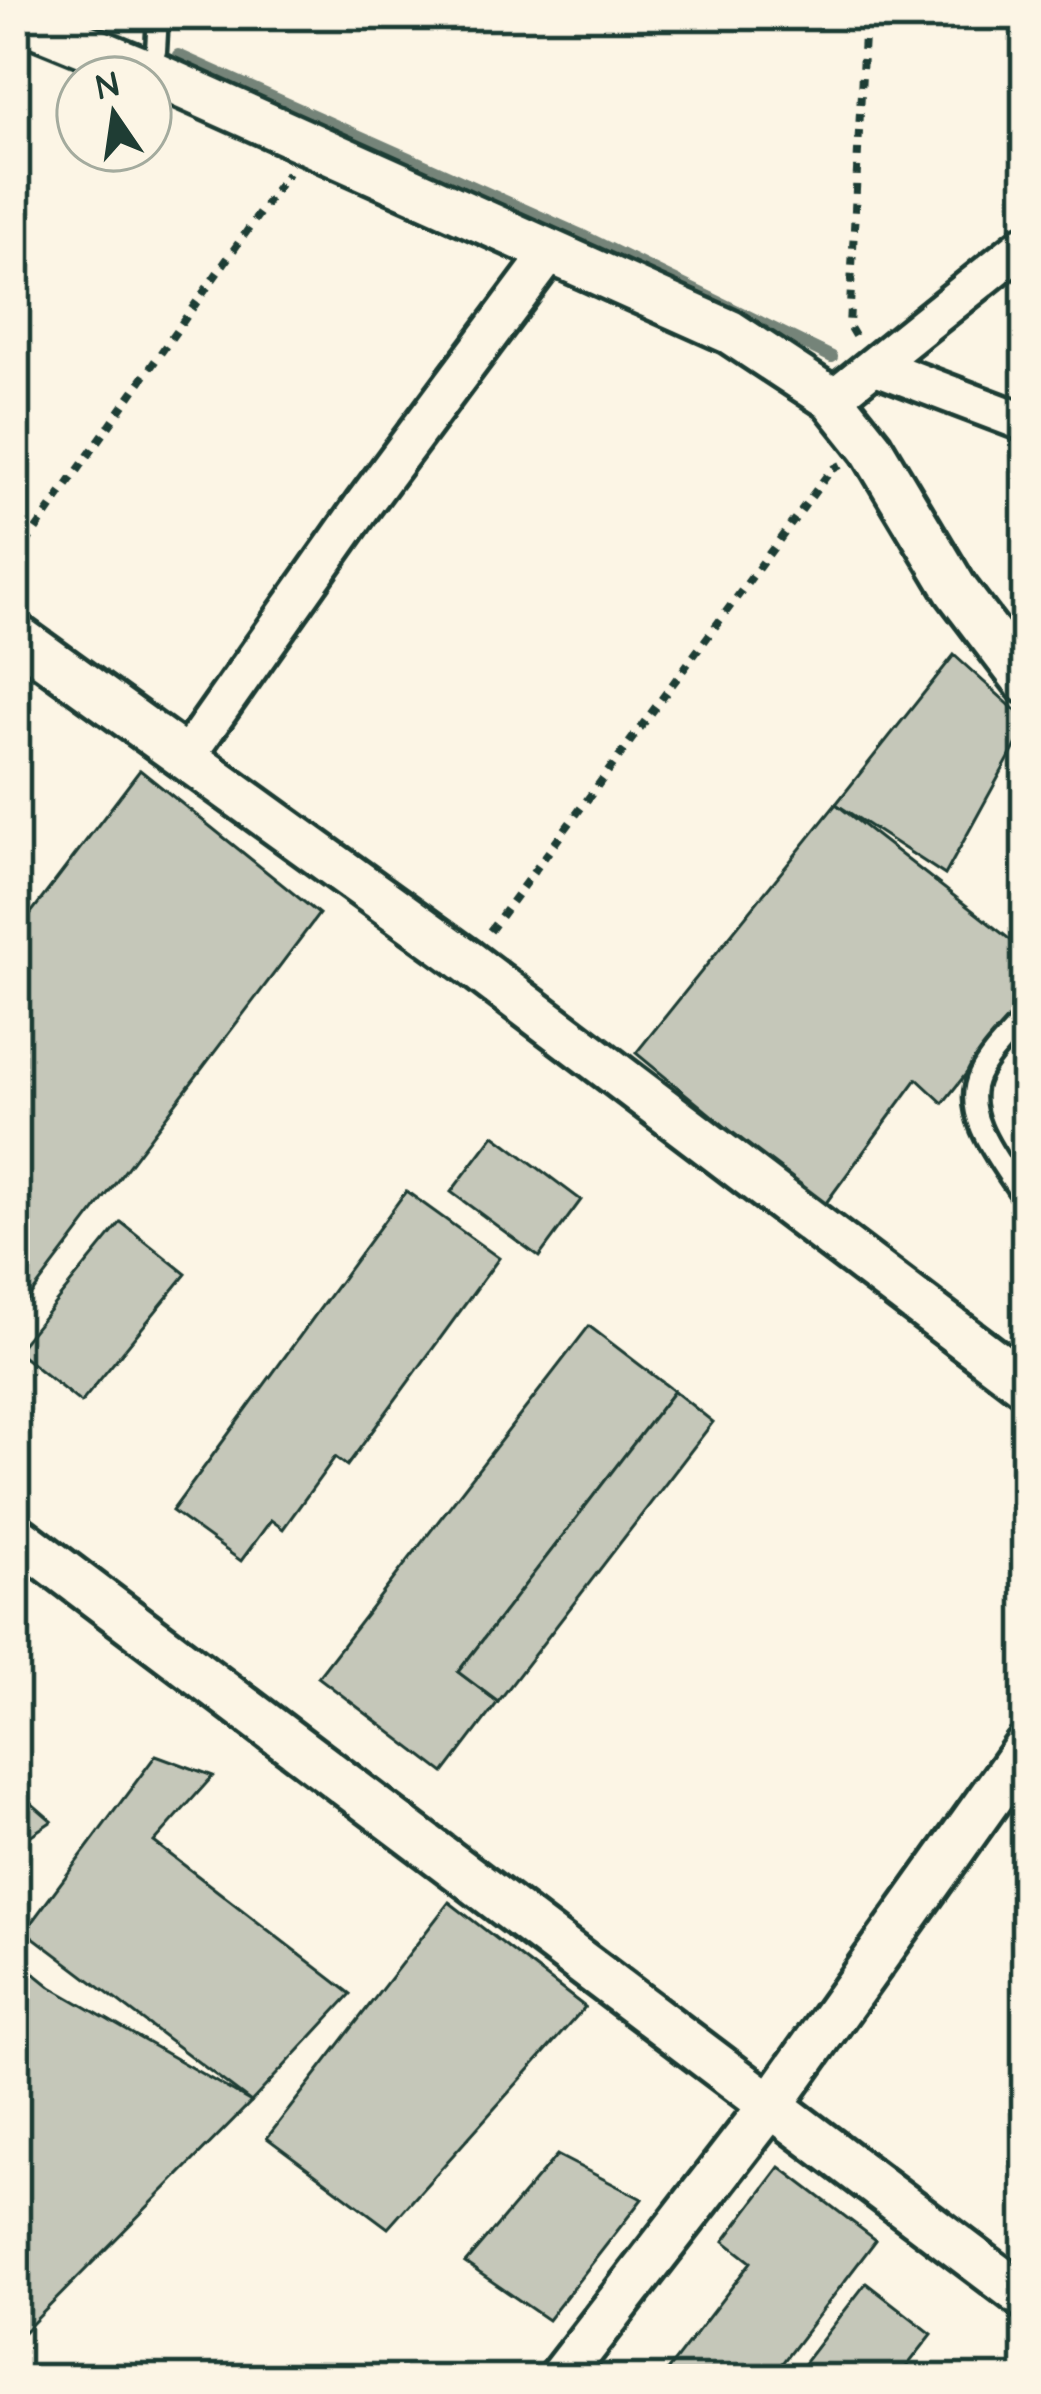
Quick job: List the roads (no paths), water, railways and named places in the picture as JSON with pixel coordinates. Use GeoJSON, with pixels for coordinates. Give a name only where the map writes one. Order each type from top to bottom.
{"type":"FeatureCollection","features":[{"type":"Feature","properties":{"kind":"street"},"geometry":{"type":"LineString","coordinates":[[15,17],[105,54]]}},
{"type":"Feature","properties":{"kind":"street"},"geometry":{"type":"LineString","coordinates":[[174,83],[730,332],[832,399],[871,448],[956,590],[1026,682]]}},
{"type":"Feature","properties":{"kind":"street"},"geometry":{"type":"LineString","coordinates":[[832,399],[1026,243]]}},
{"type":"Feature","properties":{"kind":"street"},"geometry":{"type":"LineString","coordinates":[[185,758],[363,505],[551,252]]}},
{"type":"Feature","properties":{"kind":"street"},"geometry":{"type":"LineString","coordinates":[[876,366],[1026,423]]}},
{"type":"Feature","properties":{"kind":"street"},"geometry":{"type":"LineString","coordinates":[[15,634],[467,961],[1026,1385]]}},
{"type":"Feature","properties":{"kind":"street"},"geometry":{"type":"LineString","coordinates":[[15,1534],[1026,2298]]}},
{"type":"Feature","properties":{"kind":"street"},"geometry":{"type":"LineString","coordinates":[[560,2379],[771,2105],[1026,1747]]}},
{"type":"Feature","properties":{"kind":"lane"},"geometry":{"type":"LineString","coordinates":[[155,54],[158,15]]}},
{"type":"Feature","properties":{"kind":"lane"},"geometry":{"type":"LineString","coordinates":[[1026,1016],[980,1071],[974,1089],[974,1114],[1026,1202]]}},
{"type":"Feature","properties":{"kind":"waterway"},"geometry":{"type":"LineString","coordinates":[[178,55],[579,234],[832,357]]}}]}
